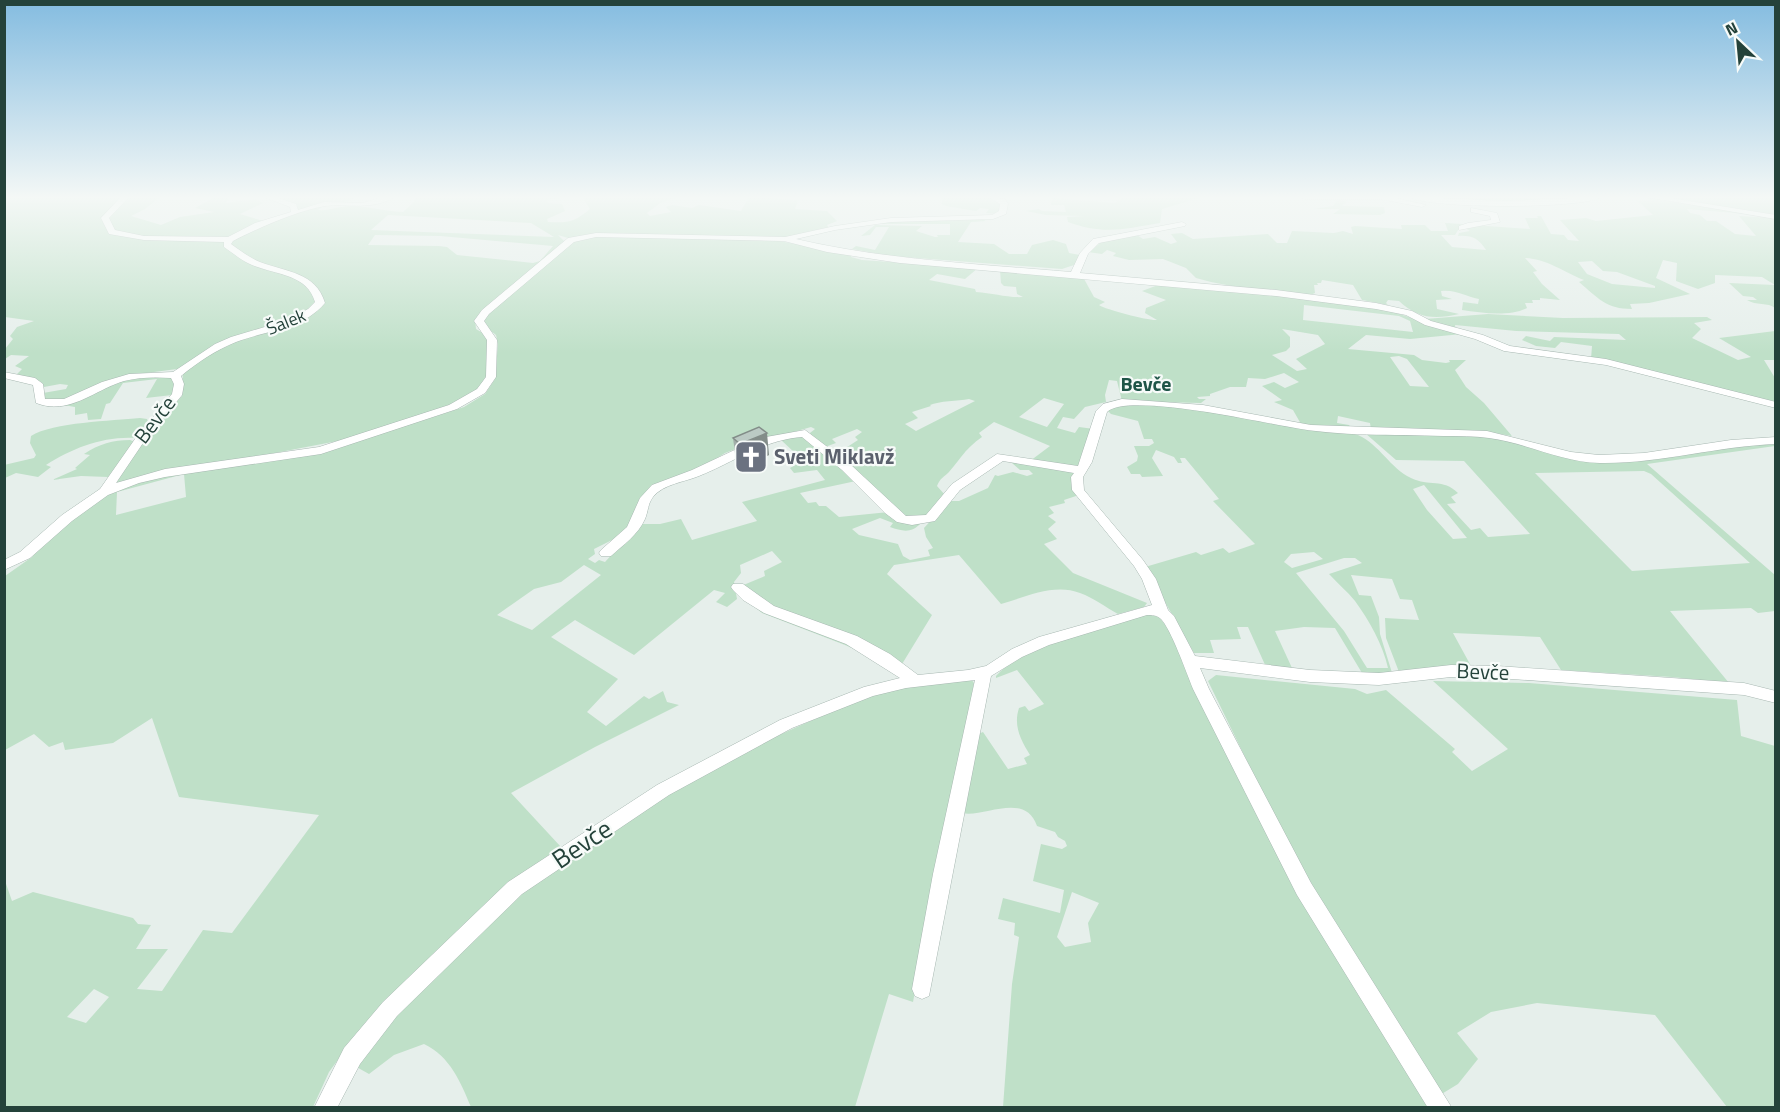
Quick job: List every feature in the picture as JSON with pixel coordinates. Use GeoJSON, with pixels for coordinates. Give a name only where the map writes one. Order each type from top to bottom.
{"type":"FeatureCollection","features":[{"type":"Feature","properties":{"kind":"street","name":"Šalek"},"geometry":{"type":"LineString","coordinates":[[175,375],[202,354],[237,339],[285,326],[309,315],[320,303],[319,294],[311,285],[285,271],[255,263],[233,249]]}},
{"type":"Feature","properties":{"kind":"street"},"geometry":{"type":"LineString","coordinates":[[104,492],[135,480],[165,473],[321,450],[453,407],[481,391],[491,377],[492,340],[479,321],[484,312],[560,249]]}},
{"type":"Feature","properties":{"kind":"street"},"geometry":{"type":"LineString","coordinates":[[839,249],[900,260],[1276,293],[1394,309],[1428,323],[1479,337],[1508,349],[1606,362],[1776,405]]}},
{"type":"Feature","properties":{"kind":"street"},"geometry":{"type":"LineString","coordinates":[[1075,274],[1087,249]]}},
{"type":"Feature","properties":{"kind":"street","name":"Bevče"},"geometry":{"type":"LineString","coordinates":[[4,375],[31,380],[38,384],[40,401],[49,404],[74,400],[116,380],[155,374],[175,375],[179,384],[177,395],[139,441],[104,492],[67,518],[25,555],[4,566]]}},
{"type":"Feature","properties":{"kind":"street"},"geometry":{"type":"LineString","coordinates":[[1441,1107],[1304,889],[1201,689],[1190,661],[1167,616],[1161,612],[1154,588],[1135,558],[1077,490],[1077,477],[1095,438],[1102,411],[1107,406],[1122,402],[1156,403],[1203,408],[1311,428],[1487,434],[1598,459],[1666,456],[1725,443],[1776,440]]}},
{"type":"Feature","properties":{"kind":"street"},"geometry":{"type":"LineString","coordinates":[[606,553],[639,520],[646,498],[653,490],[703,470],[740,449],[792,434],[805,433],[846,467],[890,510],[902,519],[912,521],[930,518],[956,487],[1001,457],[1080,470]]}},
{"type":"Feature","properties":{"kind":"street"},"geometry":{"type":"LineString","coordinates":[[738,587],[750,600],[768,610],[827,629],[866,645],[915,681]]}},
{"type":"Feature","properties":{"kind":"street","name":"Bevče"},"geometry":{"type":"LineString","coordinates":[[325,1107],[352,1056],[390,1010],[515,888],[663,790],[786,724],[870,691],[915,681],[968,676],[984,672],[1044,641],[1147,610],[1161,612]]}},
{"type":"Feature","properties":{"kind":"street","name":"Bevče"},"geometry":{"type":"LineString","coordinates":[[1190,661],[1310,676],[1379,679],[1451,671],[1497,672],[1744,689],[1776,698]]}},
{"type":"Feature","properties":{"kind":"street"},"geometry":{"type":"LineString","coordinates":[[922,989],[942,874],[984,672]]}},
{"type":"Feature","properties":{"kind":"green space"},"geometry":{"type":"Polygon","coordinates":[[[4,249],[449,249],[457,255],[533,263],[540,261],[550,249],[557,249],[475,319],[476,329],[486,335],[489,342],[486,376],[476,393],[455,403],[343,440],[118,483],[116,481],[161,417],[182,396],[183,371],[177,369],[131,375],[67,400],[42,400],[43,393],[66,389],[68,385],[44,387],[41,382],[17,374],[22,369],[15,366],[29,356],[11,355],[5,359],[5,349],[13,339],[10,336],[17,327],[34,321],[5,317],[4,249]]]}},
{"type":"Feature","properties":{"kind":"green space"},"geometry":{"type":"Polygon","coordinates":[[[565,249],[823,249],[852,254],[851,257],[862,260],[978,268],[965,279],[937,274],[929,280],[975,289],[976,292],[1012,297],[1023,297],[1017,294],[1016,287],[1004,286],[1001,283],[1000,270],[1083,277],[1094,297],[1105,302],[1099,305],[1153,320],[1157,320],[1145,313],[1146,308],[1166,300],[1142,291],[1158,285],[1234,290],[1381,308],[1462,334],[1410,339],[1366,335],[1348,349],[1414,355],[1422,360],[1446,363],[1450,362],[1449,360],[1466,360],[1455,370],[1466,387],[1484,403],[1512,436],[1488,432],[1371,429],[1370,423],[1338,416],[1337,423],[1349,425],[1351,428],[1301,424],[1293,410],[1274,402],[1282,400],[1262,386],[1274,382],[1285,388],[1299,382],[1284,373],[1265,379],[1248,378],[1246,387],[1230,387],[1210,394],[1210,396],[1197,397],[1206,399],[1201,403],[1122,401],[1117,381],[1109,380],[1105,395],[1106,402],[1085,407],[1074,419],[1063,417],[1057,428],[1075,433],[1079,427],[1094,429],[1079,465],[1075,467],[1030,461],[1050,446],[994,422],[979,433],[982,437],[939,481],[937,486],[945,495],[923,518],[902,516],[835,455],[858,440],[855,437],[862,432],[857,429],[832,439],[836,443],[825,447],[811,436],[810,433],[815,429],[811,427],[725,453],[697,471],[653,487],[624,534],[594,549],[595,554],[588,559],[595,563],[599,560],[605,562],[640,524],[660,524],[681,519],[692,540],[757,521],[742,502],[825,480],[817,470],[794,473],[790,468],[807,458],[803,454],[796,454],[780,439],[805,436],[856,481],[800,493],[808,503],[816,502],[819,506],[826,506],[839,517],[889,512],[921,523],[914,529],[902,530],[890,527],[893,523],[880,518],[852,529],[859,535],[898,544],[903,556],[910,560],[930,556],[928,550],[933,548],[926,537],[924,528],[949,501],[959,501],[988,488],[995,475],[1013,472],[1027,476],[1033,474],[1029,470],[1020,470],[1012,463],[1014,461],[1071,471],[1074,474],[1079,495],[1064,500],[1065,503],[1049,507],[1054,513],[1048,516],[1056,522],[1048,529],[1057,539],[1044,544],[1073,573],[1147,603],[1144,607],[1118,614],[1085,595],[1070,590],[1050,590],[1001,604],[959,555],[894,565],[887,574],[932,615],[899,669],[762,613],[750,603],[741,586],[765,576],[764,571],[782,562],[772,551],[740,565],[741,573],[734,582],[737,599],[727,607],[716,602],[725,593],[714,590],[634,655],[575,620],[551,637],[618,679],[587,712],[606,726],[644,696],[649,699],[663,691],[667,702],[679,705],[511,793],[561,847],[545,858],[353,1039],[329,1072],[313,1107],[5,1107],[4,878],[12,901],[33,892],[133,918],[138,924],[151,925],[136,949],[168,949],[137,989],[162,991],[203,930],[232,933],[319,815],[179,797],[152,718],[113,743],[65,750],[63,742],[49,747],[34,734],[5,750],[5,576],[32,557],[48,539],[101,498],[145,479],[328,451],[464,407],[485,394],[495,379],[498,344],[496,335],[485,326],[483,318],[565,249]],[[1304,305],[1303,320],[1413,332],[1410,321],[1399,316],[1304,305]],[[1282,329],[1290,337],[1290,347],[1286,351],[1272,355],[1297,371],[1307,369],[1296,359],[1325,344],[1318,335],[1282,329]],[[1399,356],[1390,357],[1410,386],[1429,387],[1407,359],[1399,356]],[[1044,398],[1019,417],[1047,427],[1064,404],[1044,398]],[[969,399],[934,404],[912,412],[918,418],[905,424],[916,431],[975,401],[969,399]],[[184,474],[117,492],[116,515],[186,497],[184,474]],[[584,565],[561,582],[534,589],[497,615],[532,630],[601,575],[584,565]],[[94,989],[67,1017],[86,1023],[109,997],[94,989]]]}},
{"type":"Feature","properties":{"kind":"green space"},"geometry":{"type":"Polygon","coordinates":[[[852,249],[1001,249],[1009,254],[1027,254],[1030,249],[1068,249],[1069,253],[1080,255],[1074,265],[1062,269],[891,256],[852,249]]]}},
{"type":"Feature","properties":{"kind":"green space"},"geometry":{"type":"Polygon","coordinates":[[[1092,249],[1775,249],[1775,285],[1762,277],[1715,275],[1715,283],[1698,289],[1676,281],[1677,263],[1663,260],[1656,278],[1690,294],[1649,303],[1630,304],[1632,309],[1609,305],[1579,282],[1584,280],[1548,263],[1525,258],[1537,271],[1533,272],[1542,284],[1560,300],[1540,298],[1540,300],[1532,300],[1533,303],[1525,303],[1527,308],[1520,311],[1487,313],[1462,310],[1463,302],[1478,304],[1479,299],[1455,292],[1441,291],[1442,296],[1452,299],[1436,300],[1437,309],[1459,314],[1434,317],[1412,311],[1399,301],[1388,300],[1386,303],[1388,305],[1362,300],[1353,285],[1322,280],[1321,283],[1317,283],[1318,285],[1314,285],[1315,293],[1310,295],[1247,289],[1196,278],[1186,268],[1163,259],[1129,260],[1113,256],[1116,253],[1107,250],[1102,254],[1088,252],[1092,249]],[[1592,261],[1578,262],[1587,274],[1612,284],[1655,288],[1655,286],[1617,272],[1603,271],[1592,261]]]}},
{"type":"Feature","properties":{"kind":"green space"},"geometry":{"type":"Polygon","coordinates":[[[1729,283],[1775,285],[1775,308],[1747,300],[1757,300],[1743,296],[1729,283]]]}},
{"type":"Feature","properties":{"kind":"green space"},"geometry":{"type":"Polygon","coordinates":[[[1488,314],[1563,318],[1707,317],[1712,320],[1694,323],[1701,329],[1692,338],[1738,360],[1751,357],[1719,338],[1775,331],[1775,360],[1764,360],[1775,378],[1775,403],[1591,359],[1592,346],[1561,342],[1555,348],[1536,346],[1522,340],[1526,336],[1550,341],[1554,337],[1626,340],[1619,334],[1516,331],[1455,325],[1456,330],[1425,319],[1488,314]]]}},
{"type":"Feature","properties":{"kind":"green space"},"geometry":{"type":"Polygon","coordinates":[[[139,377],[172,377],[174,386],[172,395],[146,398],[157,379],[123,383],[110,403],[106,404],[101,419],[88,420],[87,413],[75,415],[75,407],[63,405],[104,386],[139,377]]]}},
{"type":"Feature","properties":{"kind":"green space"},"geometry":{"type":"Polygon","coordinates":[[[1139,404],[1180,407],[1299,428],[1344,431],[1358,435],[1366,439],[1411,478],[1452,488],[1458,493],[1451,497],[1456,503],[1447,504],[1471,530],[1480,528],[1488,537],[1530,534],[1464,461],[1396,460],[1365,433],[1494,437],[1572,457],[1654,459],[1711,449],[1775,442],[1775,446],[1647,464],[1775,575],[1775,611],[1758,613],[1751,608],[1670,611],[1729,683],[1561,670],[1540,637],[1453,633],[1471,666],[1399,672],[1386,638],[1385,618],[1419,620],[1412,600],[1400,599],[1392,579],[1351,575],[1359,595],[1371,596],[1379,617],[1380,634],[1393,676],[1362,673],[1335,628],[1304,627],[1275,631],[1292,668],[1266,667],[1248,627],[1237,627],[1241,639],[1210,640],[1214,653],[1194,653],[1145,567],[1196,552],[1201,555],[1223,548],[1229,553],[1255,544],[1213,501],[1219,499],[1185,458],[1180,458],[1182,463],[1178,463],[1174,457],[1156,450],[1152,458],[1163,476],[1142,477],[1140,474],[1131,474],[1127,467],[1137,461],[1138,456],[1134,446],[1149,446],[1154,443],[1152,439],[1144,439],[1138,421],[1111,414],[1108,411],[1117,406],[1139,404]],[[1644,471],[1535,473],[1632,571],[1750,563],[1651,474],[1644,471]],[[1424,485],[1413,489],[1427,510],[1453,539],[1467,538],[1424,485]],[[1314,552],[1291,554],[1284,562],[1292,568],[1323,559],[1314,552]],[[1344,558],[1296,573],[1344,631],[1367,668],[1388,668],[1379,642],[1365,616],[1352,597],[1329,574],[1362,563],[1355,558],[1344,558]]]}},
{"type":"Feature","properties":{"kind":"green space"},"geometry":{"type":"Polygon","coordinates":[[[147,419],[148,422],[136,438],[100,441],[78,448],[46,465],[51,467],[38,477],[16,473],[5,478],[4,465],[34,458],[36,455],[30,443],[31,436],[41,431],[68,425],[147,419]]]}},
{"type":"Feature","properties":{"kind":"green space"},"geometry":{"type":"Polygon","coordinates":[[[130,440],[135,442],[108,477],[81,476],[52,480],[77,469],[75,468],[90,455],[84,454],[95,448],[112,442],[130,440]]]}},
{"type":"Feature","properties":{"kind":"green space"},"geometry":{"type":"Polygon","coordinates":[[[1146,614],[1159,617],[1174,636],[1430,1107],[1003,1107],[1012,984],[1019,937],[1014,935],[1015,923],[998,919],[1003,898],[1060,913],[1064,890],[1033,881],[1041,844],[1062,849],[1067,846],[1055,832],[1037,826],[1031,816],[1023,810],[1003,808],[971,814],[962,813],[976,735],[983,732],[1008,769],[1027,764],[1024,758],[1030,755],[1017,727],[1017,715],[1019,708],[1025,706],[1029,711],[1044,704],[1017,670],[996,678],[996,676],[1010,663],[1046,644],[1066,636],[1146,614]],[[1072,892],[1057,937],[1065,947],[1091,942],[1088,923],[1099,903],[1072,892]]]}},
{"type":"Feature","properties":{"kind":"green space"},"geometry":{"type":"Polygon","coordinates":[[[1216,675],[1355,689],[1367,694],[1386,690],[1455,749],[1452,752],[1472,771],[1508,749],[1433,681],[1529,683],[1737,700],[1741,736],[1775,746],[1775,1107],[1727,1107],[1655,1015],[1537,1003],[1491,1012],[1457,1033],[1478,1059],[1458,1084],[1440,1095],[1323,910],[1284,837],[1208,681],[1216,675]]]}},
{"type":"Feature","properties":{"kind":"green space"},"geometry":{"type":"Polygon","coordinates":[[[971,679],[974,683],[913,1002],[889,994],[855,1107],[471,1107],[454,1071],[441,1056],[424,1044],[394,1055],[369,1074],[353,1065],[376,1034],[515,895],[658,800],[768,740],[866,696],[887,690],[971,679]]]}},
{"type":"Feature","properties":{"kind":"building"},"geometry":{"type":"Polygon","coordinates":[[[759,427],[767,433],[740,444],[733,438],[759,427]]]}},
{"type":"Feature","properties":{"kind":"place","name":"Sveti Miklavž"},"geometry":{"type":"Point","coordinates":[751,457]}},
{"type":"Feature","properties":{"kind":"district","name":"Bevče"},"geometry":{"type":"Point","coordinates":[1146,384]}}]}
